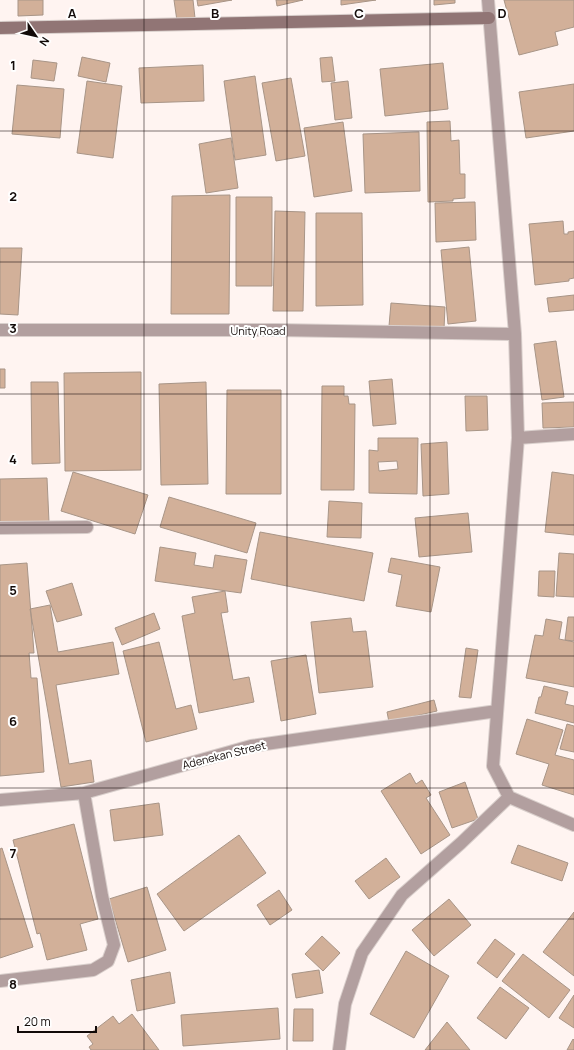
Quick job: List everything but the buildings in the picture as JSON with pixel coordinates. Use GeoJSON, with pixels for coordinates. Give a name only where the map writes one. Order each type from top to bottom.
{"type":"FeatureCollection","features":[{"type":"Feature","properties":{"kind":"street"},"geometry":{"type":"LineString","coordinates":[[488,0],[515,334],[518,438],[493,766],[509,797],[574,825]]}},
{"type":"Feature","properties":{"kind":"street"},"geometry":{"type":"LineString","coordinates":[[0,28],[489,18]]}},
{"type":"Feature","properties":{"kind":"street","name":"Unity Road"},"geometry":{"type":"LineString","coordinates":[[0,330],[277,330],[515,334]]}},
{"type":"Feature","properties":{"kind":"street"},"geometry":{"type":"LineString","coordinates":[[518,438],[574,434]]}},
{"type":"Feature","properties":{"kind":"street"},"geometry":{"type":"LineString","coordinates":[[0,528],[87,527]]}},
{"type":"Feature","properties":{"kind":"street","name":"Adenekan Street"},"geometry":{"type":"LineString","coordinates":[[0,800],[84,793],[252,746],[497,711]]}},
{"type":"Feature","properties":{"kind":"street"},"geometry":{"type":"LineString","coordinates":[[0,981],[93,970],[108,961],[114,945],[102,896],[84,793]]}},
{"type":"Feature","properties":{"kind":"street"},"geometry":{"type":"LineString","coordinates":[[339,1050],[345,1004],[362,953],[402,895],[461,843],[509,797]]}}]}
